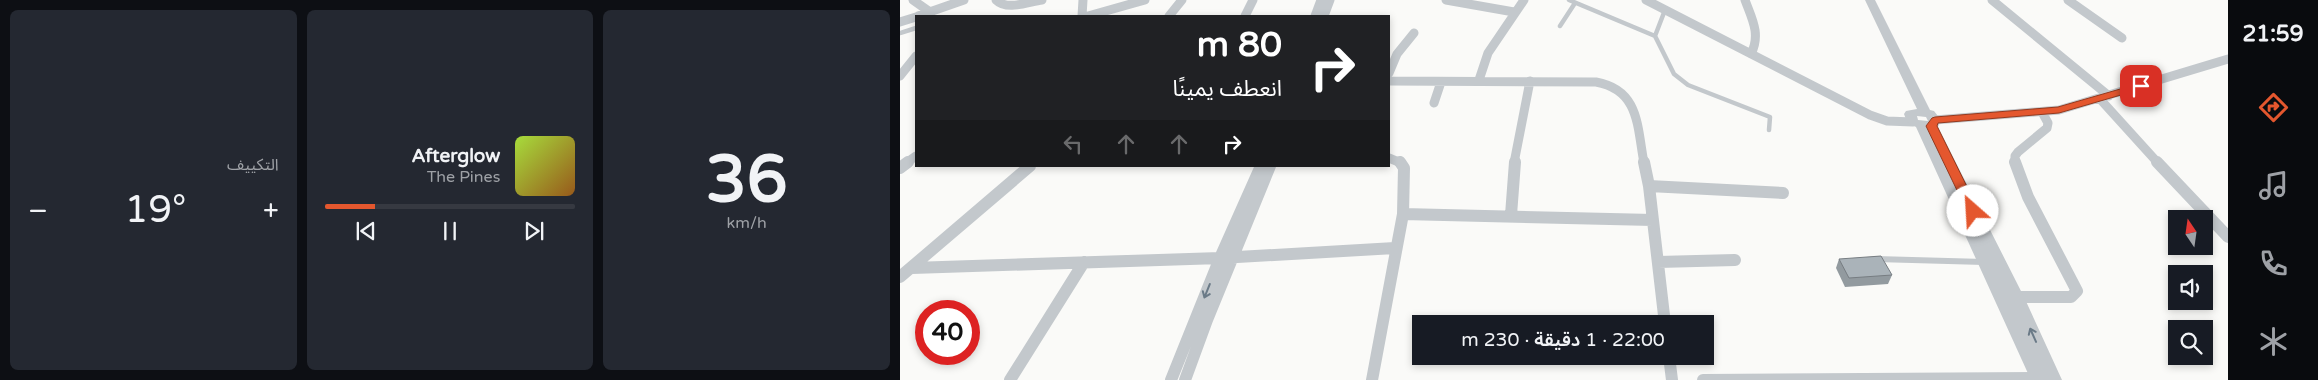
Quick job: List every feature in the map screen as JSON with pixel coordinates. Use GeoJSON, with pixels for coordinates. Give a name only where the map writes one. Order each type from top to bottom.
{"type":"FeatureCollection","features":[{"type":"Feature","properties":{"kind":"street"},"geometry":{"type":"LineString","coordinates":[[913,0],[930,12]]}},
{"type":"Feature","properties":{"kind":"street"},"geometry":{"type":"LineString","coordinates":[[920,15],[964,0]]}},
{"type":"Feature","properties":{"kind":"street"},"geometry":{"type":"LineString","coordinates":[[996,0],[997,3],[1006,6],[1042,0]]}},
{"type":"Feature","properties":{"kind":"street"},"geometry":{"type":"LineString","coordinates":[[1082,15],[1083,0]]}},
{"type":"Feature","properties":{"kind":"street"},"geometry":{"type":"LineString","coordinates":[[1092,15],[1145,0]]}},
{"type":"Feature","properties":{"kind":"street"},"geometry":{"type":"LineString","coordinates":[[1170,15],[1182,0]]}},
{"type":"Feature","properties":{"kind":"street"},"geometry":{"type":"LineString","coordinates":[[1246,15],[1253,0]]}},
{"type":"Feature","properties":{"kind":"street"},"geometry":{"type":"LineString","coordinates":[[1315,15],[1321,0]]}},
{"type":"Feature","properties":{"kind":"street"},"geometry":{"type":"LineString","coordinates":[[1324,15],[1330,0]]}},
{"type":"Feature","properties":{"kind":"street"},"geometry":{"type":"LineString","coordinates":[[1446,0],[1514,12]]}},
{"type":"Feature","properties":{"kind":"street"},"geometry":{"type":"LineString","coordinates":[[1479,80],[1488,53],[1514,12],[1524,0]]}},
{"type":"Feature","properties":{"kind":"street"},"geometry":{"type":"LineString","coordinates":[[1646,0],[1870,115],[1887,121],[2042,112],[2086,103],[2228,59]]}},
{"type":"Feature","properties":{"kind":"street"},"geometry":{"type":"LineString","coordinates":[[1745,0],[1758,36],[1757,44],[1751,54]]}},
{"type":"Feature","properties":{"kind":"street"},"geometry":{"type":"LineString","coordinates":[[1861,0],[1925,119],[2016,297],[2046,379]]}},
{"type":"Feature","properties":{"kind":"street"},"geometry":{"type":"LineString","coordinates":[[1870,0],[1925,119],[1986,262],[2046,379]]}},
{"type":"Feature","properties":{"kind":"street"},"geometry":{"type":"LineString","coordinates":[[1992,0],[2104,97],[2174,181],[2228,237]]}},
{"type":"Feature","properties":{"kind":"street"},"geometry":{"type":"LineString","coordinates":[[2068,0],[2122,38]]}},
{"type":"Feature","properties":{"kind":"street"},"geometry":{"type":"LineString","coordinates":[[943,15],[951,4]]}},
{"type":"Feature","properties":{"kind":"street"},"geometry":{"type":"LineString","coordinates":[[900,22],[915,17]]}},
{"type":"Feature","properties":{"kind":"street"},"geometry":{"type":"LineString","coordinates":[[1390,71],[1397,54],[1414,33]]}},
{"type":"Feature","properties":{"kind":"street"},"geometry":{"type":"LineString","coordinates":[[900,76],[915,57]]}},
{"type":"Feature","properties":{"kind":"street"},"geometry":{"type":"LineString","coordinates":[[1390,81],[1596,82],[1611,84],[1621,90],[1628,97],[1634,108],[1649,186],[1665,315]]}},
{"type":"Feature","properties":{"kind":"street"},"geometry":{"type":"LineString","coordinates":[[1511,215],[1515,155],[1530,81]]}},
{"type":"Feature","properties":{"kind":"street"},"geometry":{"type":"LineString","coordinates":[[1434,103],[1441,82]]}},
{"type":"Feature","properties":{"kind":"street"},"geometry":{"type":"LineString","coordinates":[[1925,119],[2086,103]]}},
{"type":"Feature","properties":{"kind":"street"},"geometry":{"type":"LineString","coordinates":[[2016,297],[2071,297],[2077,291],[2020,181],[2013,162],[2017,153],[2047,128],[2048,123],[2042,112]]}},
{"type":"Feature","properties":{"kind":"street"},"geometry":{"type":"LineString","coordinates":[[900,168],[915,157]]}},
{"type":"Feature","properties":{"kind":"street"},"geometry":{"type":"LineString","coordinates":[[1372,380],[1395,248],[1403,214],[1404,168],[1400,162],[1390,158]]}},
{"type":"Feature","properties":{"kind":"street"},"geometry":{"type":"LineString","coordinates":[[900,277],[1029,167]]}},
{"type":"Feature","properties":{"kind":"street"},"geometry":{"type":"LineString","coordinates":[[1185,380],[1226,257],[1261,167]]}},
{"type":"Feature","properties":{"kind":"street"},"geometry":{"type":"LineString","coordinates":[[1171,380],[1226,257],[1270,167]]}},
{"type":"Feature","properties":{"kind":"street"},"geometry":{"type":"LineString","coordinates":[[1649,186],[1783,193]]}},
{"type":"Feature","properties":{"kind":"street"},"geometry":{"type":"LineString","coordinates":[[1403,214],[1511,215],[1653,220]]}},
{"type":"Feature","properties":{"kind":"street"},"geometry":{"type":"LineString","coordinates":[[912,268],[1226,257],[1395,248]]}},
{"type":"Feature","properties":{"kind":"street"},"geometry":{"type":"LineString","coordinates":[[1658,262],[1735,260]]}},
{"type":"Feature","properties":{"kind":"street"},"geometry":{"type":"LineString","coordinates":[[1010,380],[1084,262]]}},
{"type":"Feature","properties":{"kind":"street"},"geometry":{"type":"LineString","coordinates":[[1670,365],[1672,380]]}},
{"type":"Feature","properties":{"kind":"street"},"geometry":{"type":"LineString","coordinates":[[1702,380],[2046,379]]}},
{"type":"Feature","properties":{"kind":"lane"},"geometry":{"type":"LineString","coordinates":[[1569,0],[1655,36],[1674,74],[1688,85],[1770,117],[1769,130]]}},
{"type":"Feature","properties":{"kind":"lane"},"geometry":{"type":"LineString","coordinates":[[1560,26],[1575,3]]}},
{"type":"Feature","properties":{"kind":"lane"},"geometry":{"type":"LineString","coordinates":[[1655,36],[1665,10]]}},
{"type":"Feature","properties":{"kind":"lane"},"geometry":{"type":"LineString","coordinates":[[900,33],[915,28]]}},
{"type":"Feature","properties":{"kind":"lane"},"geometry":{"type":"LineString","coordinates":[[1867,258],[1986,262]]}},
{"type":"Feature","properties":{"kind":"building"},"geometry":{"type":"Polygon","coordinates":[[[1881,256],[1892,275],[1849,278],[1839,259],[1881,256]]]}},
{"type":"Feature","properties":{"kind":"route"},"geometry":{"type":"LineString","coordinates":[[1973,211],[1931,126],[1935,120],[2059,110],[2141,86]]}}]}
